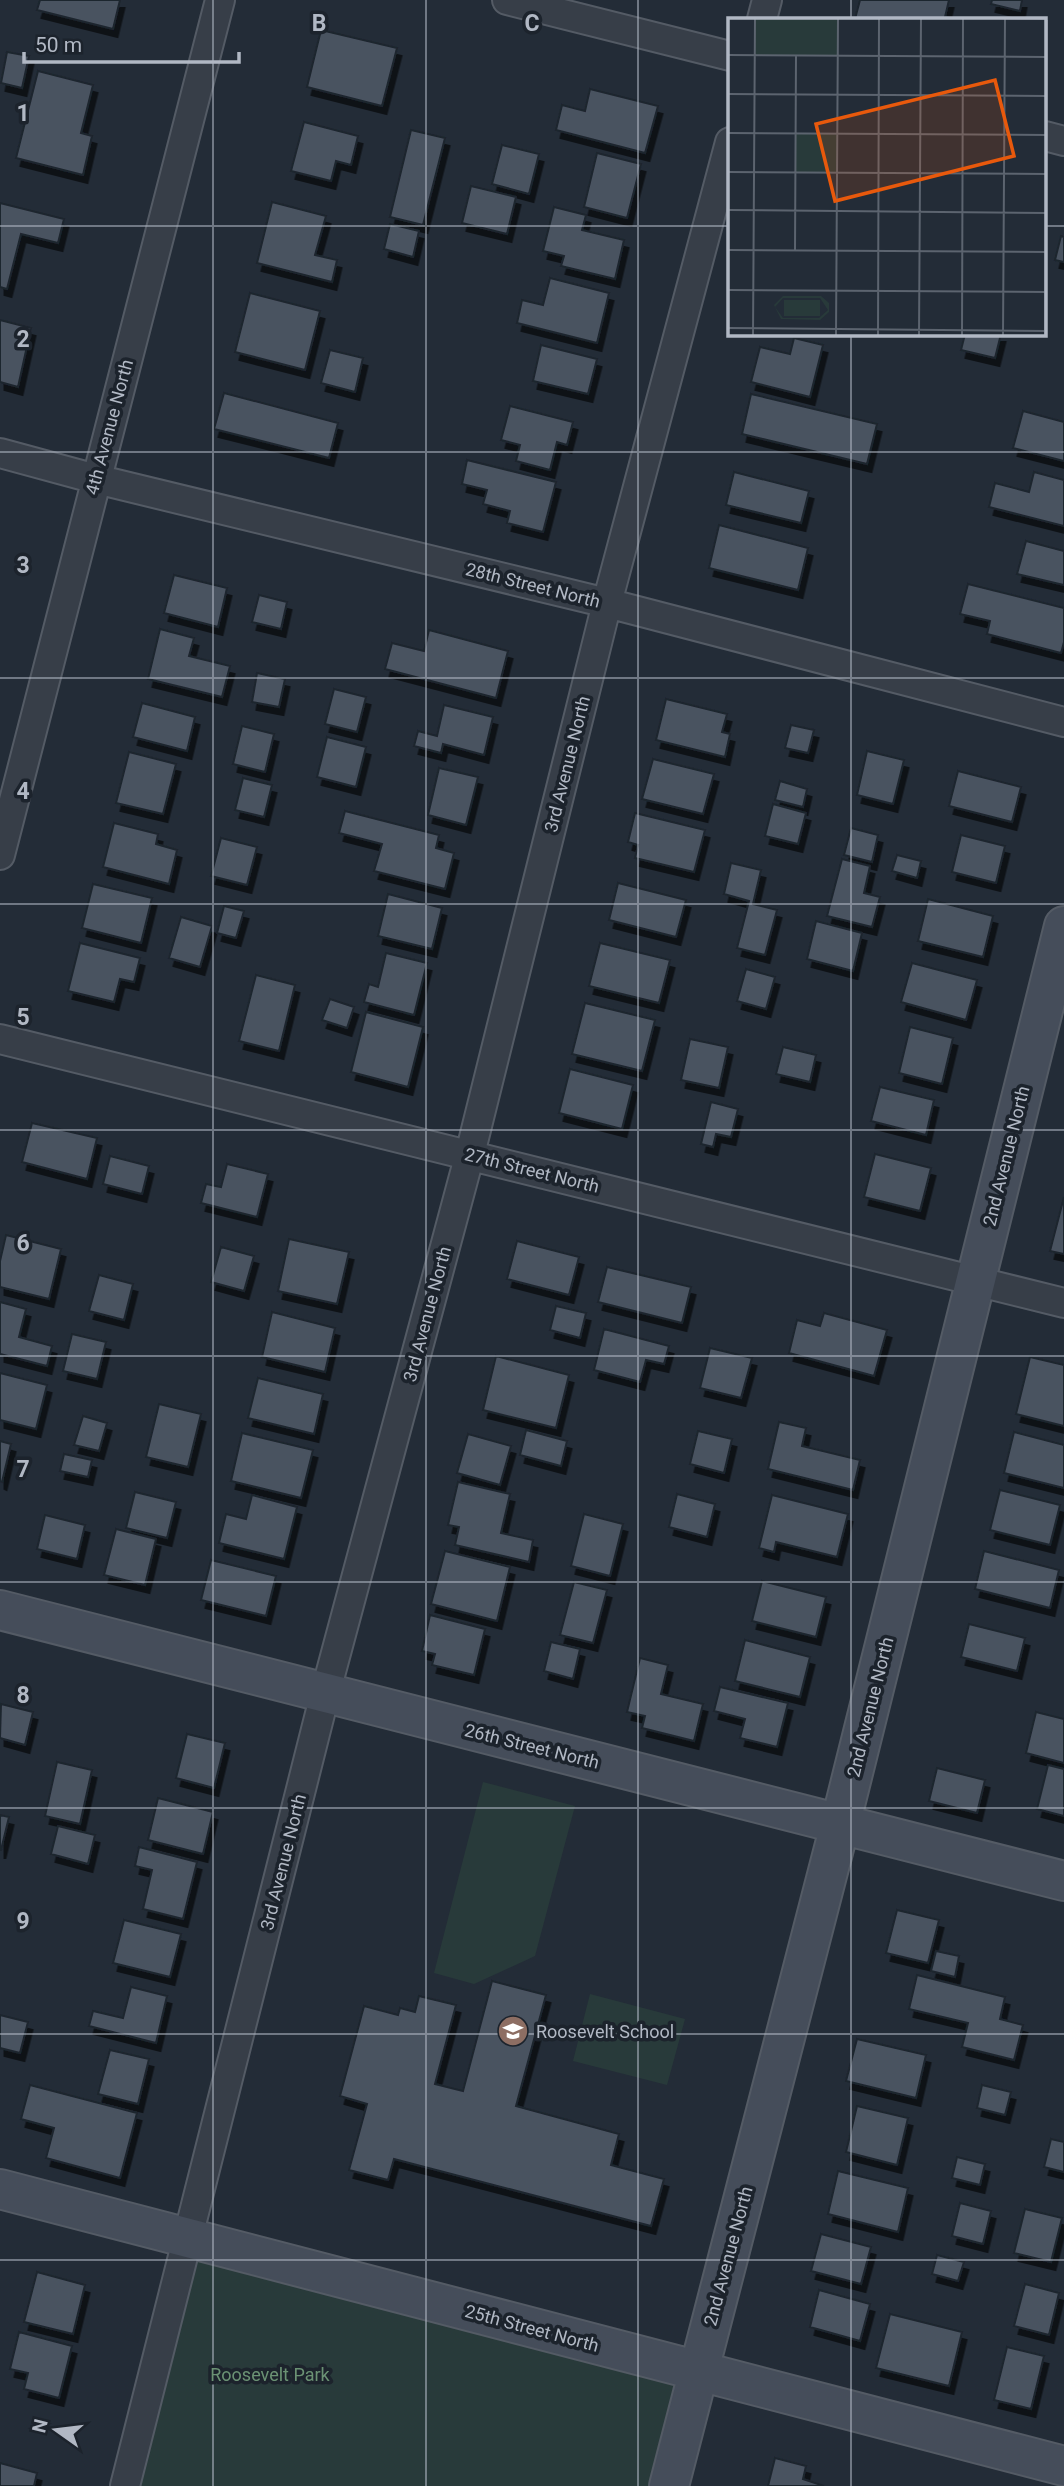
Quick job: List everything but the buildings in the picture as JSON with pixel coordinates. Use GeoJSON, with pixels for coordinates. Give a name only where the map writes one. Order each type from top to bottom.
{"type":"FeatureCollection","features":[{"type":"Feature","properties":{"kind":"street","name":"4th Avenue North"},"geometry":{"type":"LineString","coordinates":[[0,855],[220,0]]}},
{"type":"Feature","properties":{"kind":"street"},"geometry":{"type":"LineString","coordinates":[[507,0],[728,55]]}},
{"type":"Feature","properties":{"kind":"street"},"geometry":{"type":"LineString","coordinates":[[762,18],[767,0]]}},
{"type":"Feature","properties":{"kind":"street"},"geometry":{"type":"LineString","coordinates":[[1046,136],[1064,141]]}},
{"type":"Feature","properties":{"kind":"street","name":"3rd Avenue North"},"geometry":{"type":"LineString","coordinates":[[125,2486],[325,1694],[470,1154],[607,603],[728,149]]}},
{"type":"Feature","properties":{"kind":"street","name":"28th Street North"},"geometry":{"type":"LineString","coordinates":[[0,453],[96,479],[607,603],[1064,722]]}},
{"type":"Feature","properties":{"kind":"street","name":"2nd Avenue North"},"geometry":{"type":"LineString","coordinates":[[670,2486],[841,1825],[1064,926]]}},
{"type":"Feature","properties":{"kind":"street","name":"27th Street North"},"geometry":{"type":"LineString","coordinates":[[0,1039],[1064,1303]]}},
{"type":"Feature","properties":{"kind":"street","name":"26th Street North"},"geometry":{"type":"LineString","coordinates":[[0,1610],[1064,1881]]}},
{"type":"Feature","properties":{"kind":"street","name":"25th Street North"},"geometry":{"type":"LineString","coordinates":[[0,2189],[1064,2466]]}},
{"type":"Feature","properties":{"kind":"green space"},"geometry":{"type":"Polygon","coordinates":[[[483,1782],[575,1806],[535,1956],[474,1984],[434,1973],[483,1782]]]}},
{"type":"Feature","properties":{"kind":"green space"},"geometry":{"type":"Polygon","coordinates":[[[590,1994],[685,2019],[667,2085],[573,2061],[590,1994]]]}},
{"type":"Feature","properties":{"kind":"green space","name":"Roosevelt Park"},"geometry":{"type":"Polygon","coordinates":[[[188,2238],[698,2372],[669,2486],[125,2486],[188,2238]]]}},
{"type":"Feature","properties":{"kind":"place","name":"Roosevelt School"},"geometry":{"type":"Point","coordinates":[513,2031]}}]}
